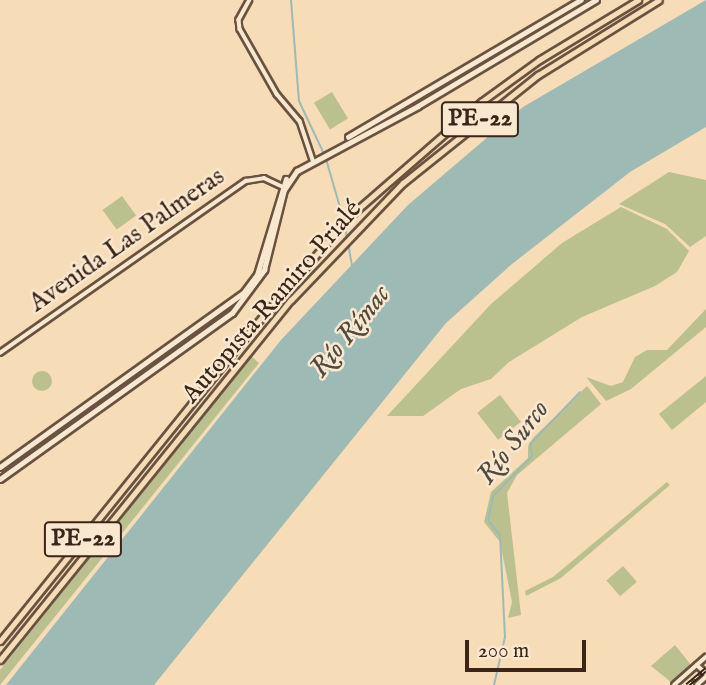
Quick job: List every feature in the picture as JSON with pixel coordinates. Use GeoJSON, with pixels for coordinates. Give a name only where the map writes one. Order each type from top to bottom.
{"type":"FeatureCollection","features":[{"type":"Feature","properties":{"kind":"highway","name":"Autopista Ramiro Prialé"},"geometry":{"type":"LineString","coordinates":[[0,660],[291,300],[356,230],[403,183],[484,116],[581,48],[659,0]]}},
{"type":"Feature","properties":{"kind":"highway","name":"Autopista Ramiro Prialé"},"geometry":{"type":"LineString","coordinates":[[0,641],[350,216],[425,146],[538,60],[634,1]]}},
{"type":"Feature","properties":{"kind":"highway"},"geometry":{"type":"LineString","coordinates":[[575,38],[581,48]]}},
{"type":"Feature","properties":{"kind":"main road"},"geometry":{"type":"LineString","coordinates":[[0,467],[244,292],[257,275],[281,186],[315,158],[581,0]]}},
{"type":"Feature","properties":{"kind":"main road"},"geometry":{"type":"LineString","coordinates":[[334,147],[494,61],[596,0]]}},
{"type":"Feature","properties":{"kind":"main road"},"geometry":{"type":"LineString","coordinates":[[490,54],[488,59],[494,61]]}},
{"type":"Feature","properties":{"kind":"main road"},"geometry":{"type":"LineString","coordinates":[[0,479],[233,313],[264,270],[287,182],[315,158]]}},
{"type":"Feature","properties":{"kind":"street"},"geometry":{"type":"LineString","coordinates":[[250,0],[239,20],[240,29],[277,94],[300,121],[315,158]]}},
{"type":"Feature","properties":{"kind":"street"},"geometry":{"type":"LineString","coordinates":[[621,0],[625,8]]}},
{"type":"Feature","properties":{"kind":"street","name":"Avenida Las Palmeras"},"geometry":{"type":"LineString","coordinates":[[0,353],[246,181],[264,178],[281,186]]}},
{"type":"Feature","properties":{"kind":"street"},"geometry":{"type":"LineString","coordinates":[[674,685],[706,658]]}},
{"type":"Feature","properties":{"kind":"street"},"geometry":{"type":"LineString","coordinates":[[697,665],[706,675],[697,685]]}},
{"type":"Feature","properties":{"kind":"green space"},"geometry":{"type":"Polygon","coordinates":[[[332,92],[348,119],[330,129],[314,103],[332,92]]]}},
{"type":"Feature","properties":{"kind":"green space"},"geometry":{"type":"Polygon","coordinates":[[[669,172],[706,180],[706,236],[690,247],[665,224],[619,204],[669,172]]]}},
{"type":"Feature","properties":{"kind":"green space"},"geometry":{"type":"Polygon","coordinates":[[[122,196],[136,215],[117,230],[103,210],[122,196]]]}},
{"type":"Feature","properties":{"kind":"green space"},"geometry":{"type":"Polygon","coordinates":[[[621,207],[667,229],[689,251],[677,272],[655,286],[582,317],[509,362],[491,379],[461,389],[423,416],[387,416],[491,304],[562,243],[621,207]]]}},
{"type":"Feature","properties":{"kind":"green space"},"geometry":{"type":"Polygon","coordinates":[[[270,239],[259,278],[229,314],[56,436],[54,430],[231,306],[253,283],[270,239]]]}},
{"type":"Feature","properties":{"kind":"green space"},"geometry":{"type":"Polygon","coordinates":[[[706,309],[706,327],[631,389],[606,401],[586,377],[611,386],[623,382],[635,357],[647,350],[667,350],[706,309]]]}},
{"type":"Feature","properties":{"kind":"green space"},"geometry":{"type":"Polygon","coordinates":[[[251,356],[259,363],[0,685],[0,670],[251,356]]]}},
{"type":"Feature","properties":{"kind":"green space"},"geometry":{"type":"Polygon","coordinates":[[[38,371],[46,371],[52,381],[46,391],[38,391],[32,385],[32,377],[38,371]]]}},
{"type":"Feature","properties":{"kind":"green space"},"geometry":{"type":"Polygon","coordinates":[[[706,376],[706,402],[672,430],[659,414],[706,376]]]}},
{"type":"Feature","properties":{"kind":"green space"},"geometry":{"type":"Polygon","coordinates":[[[587,386],[601,404],[517,475],[507,493],[521,615],[508,618],[512,602],[500,542],[484,522],[491,492],[528,458],[528,446],[534,437],[587,386]]]}},
{"type":"Feature","properties":{"kind":"green space"},"geometry":{"type":"Polygon","coordinates":[[[500,395],[521,422],[498,440],[477,413],[500,395]]]}},
{"type":"Feature","properties":{"kind":"green space"},"geometry":{"type":"Polygon","coordinates":[[[667,482],[670,485],[561,578],[526,596],[525,591],[553,577],[667,482]]]}},
{"type":"Feature","properties":{"kind":"green space"},"geometry":{"type":"Polygon","coordinates":[[[623,566],[637,582],[620,596],[606,580],[623,566]]]}},
{"type":"Feature","properties":{"kind":"green space"},"geometry":{"type":"Polygon","coordinates":[[[675,645],[691,665],[671,682],[651,666],[675,645]]]}},
{"type":"Feature","properties":{"kind":"water","name":"Río Rímac"},"geometry":{"type":"Polygon","coordinates":[[[706,0],[706,127],[630,172],[512,264],[446,323],[154,685],[6,685],[281,340],[408,205],[523,107],[706,0]]]}},
{"type":"Feature","properties":{"kind":"waterway"},"geometry":{"type":"LineString","coordinates":[[291,0],[299,101],[324,154]]}},
{"type":"Feature","properties":{"kind":"waterway"},"geometry":{"type":"LineString","coordinates":[[326,159],[344,221]]}},
{"type":"Feature","properties":{"kind":"waterway"},"geometry":{"type":"LineString","coordinates":[[345,226],[347,238]]}},
{"type":"Feature","properties":{"kind":"waterway"},"geometry":{"type":"LineString","coordinates":[[348,243],[352,266]]}},
{"type":"Feature","properties":{"kind":"waterway","name":"Río Surco"},"geometry":{"type":"LineString","coordinates":[[494,685],[505,637],[500,535],[488,520],[493,496],[532,456],[530,444],[580,392]]}},
{"type":"Feature","properties":{"kind":"railway"},"geometry":{"type":"LineString","coordinates":[[687,685],[706,669]]}}]}
